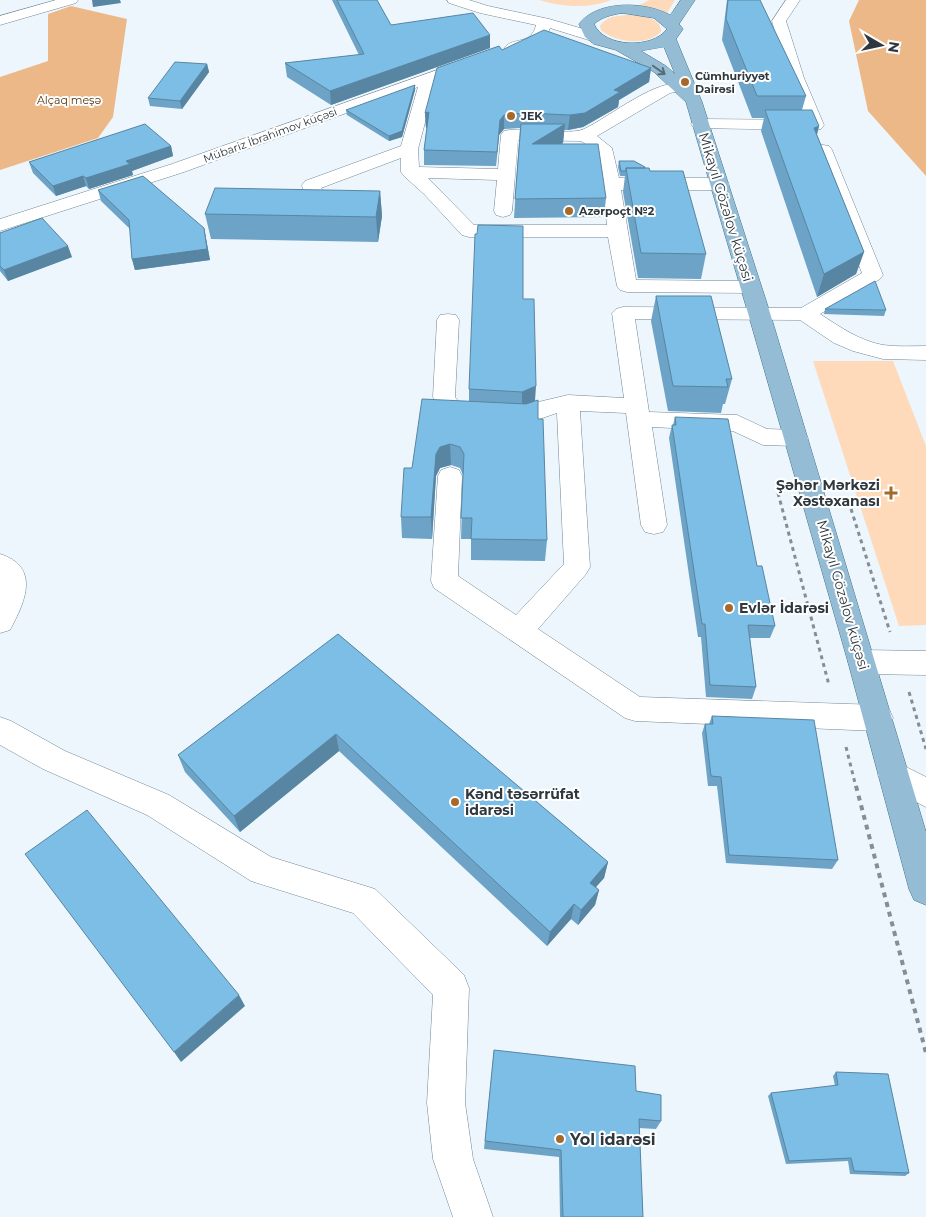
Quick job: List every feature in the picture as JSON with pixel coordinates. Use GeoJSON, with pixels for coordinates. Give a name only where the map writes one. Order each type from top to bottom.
{"type":"FeatureCollection","features":[{"type":"Feature","properties":{"kind":"main road"},"geometry":{"type":"LineString","coordinates":[[622,9],[654,13],[672,23],[675,29],[669,40],[643,47],[619,46],[601,41],[586,30],[586,24],[595,16],[622,9],[637,0]]}},
{"type":"Feature","properties":{"kind":"main road"},"geometry":{"type":"LineString","coordinates":[[672,23],[688,0]]}},
{"type":"Feature","properties":{"kind":"main road","name":"Mikayıl Gözəlov küçəsi"},"geometry":{"type":"LineString","coordinates":[[669,40],[720,184],[862,662],[926,889]]}},
{"type":"Feature","properties":{"kind":"main road"},"geometry":{"type":"LineString","coordinates":[[619,46],[660,69],[692,104]]}},
{"type":"Feature","properties":{"kind":"street"},"geometry":{"type":"LineString","coordinates":[[0,21],[71,0]]}},
{"type":"Feature","properties":{"kind":"street"},"geometry":{"type":"LineString","coordinates":[[454,0],[485,10],[544,22],[592,36]]}},
{"type":"Feature","properties":{"kind":"street"},"geometry":{"type":"LineString","coordinates":[[503,211],[510,135],[585,136],[666,89],[692,104],[814,126],[796,78],[779,21],[793,0]]}},
{"type":"Feature","properties":{"kind":"street"},"geometry":{"type":"LineString","coordinates":[[526,5],[544,22]]}},
{"type":"Feature","properties":{"kind":"street"},"geometry":{"type":"LineString","coordinates":[[544,22],[595,16]]}},
{"type":"Feature","properties":{"kind":"street","name":"Mübariz İbrahimov küçəsi"},"geometry":{"type":"LineString","coordinates":[[0,225],[178,168],[538,39],[542,35],[544,22]]}},
{"type":"Feature","properties":{"kind":"street"},"geometry":{"type":"LineString","coordinates":[[429,78],[410,149],[410,172],[431,190],[468,231],[617,231]]}},
{"type":"Feature","properties":{"kind":"street"},"geometry":{"type":"LineString","coordinates":[[585,136],[603,148],[611,184],[627,286],[750,287]]}},
{"type":"Feature","properties":{"kind":"street"},"geometry":{"type":"LineString","coordinates":[[346,204],[320,199],[312,192],[311,184],[410,149]]}},
{"type":"Feature","properties":{"kind":"street"},"geometry":{"type":"LineString","coordinates":[[654,525],[623,313],[805,314],[873,275],[823,150]]}},
{"type":"Feature","properties":{"kind":"street"},"geometry":{"type":"LineString","coordinates":[[410,172],[506,175]]}},
{"type":"Feature","properties":{"kind":"street"},"geometry":{"type":"LineString","coordinates":[[611,184],[720,184]]}},
{"type":"Feature","properties":{"kind":"street"},"geometry":{"type":"LineString","coordinates":[[805,314],[842,338],[861,346],[883,352],[926,353]]}},
{"type":"Feature","properties":{"kind":"street"},"geometry":{"type":"LineString","coordinates":[[448,320],[444,397],[450,406],[463,412],[525,416],[542,408],[568,403],[737,423],[763,438],[796,438]]}},
{"type":"Feature","properties":{"kind":"street"},"geometry":{"type":"LineString","coordinates":[[519,631],[576,567],[568,403]]}},
{"type":"Feature","properties":{"kind":"street"},"geometry":{"type":"LineString","coordinates":[[450,476],[444,581],[635,709],[878,718]]}},
{"type":"Feature","properties":{"kind":"street"},"geometry":{"type":"LineString","coordinates":[[0,564],[5,566],[11,577],[14,590],[10,606],[0,622]]}},
{"type":"Feature","properties":{"kind":"street"},"geometry":{"type":"LineString","coordinates":[[862,662],[926,663]]}},
{"type":"Feature","properties":{"kind":"street"},"geometry":{"type":"LineString","coordinates":[[0,730],[54,760],[158,806],[263,870],[363,900],[451,988],[446,1103],[453,1159],[474,1217]]}},
{"type":"Feature","properties":{"kind":"street"},"geometry":{"type":"LineString","coordinates":[[894,775],[926,793]]}},
{"type":"Feature","properties":{"kind":"path"},"geometry":{"type":"LineString","coordinates":[[763,438],[926,1053]]}},
{"type":"Feature","properties":{"kind":"shaded area"},"geometry":{"type":"Polygon","coordinates":[[[539,0],[611,0],[594,5],[575,6],[539,0]]]}},
{"type":"Feature","properties":{"kind":"shaded area"},"geometry":{"type":"Polygon","coordinates":[[[649,0],[675,0],[667,13],[659,9],[638,6],[649,0]]]}},
{"type":"Feature","properties":{"kind":"shaded area"},"geometry":{"type":"Polygon","coordinates":[[[626,15],[642,16],[653,20],[658,23],[661,32],[648,39],[631,41],[615,38],[601,30],[600,26],[608,19],[626,15]]]}},
{"type":"Feature","properties":{"kind":"shaded area","name":"Şəhər Mərkəzi Xəstəxanası"},"geometry":{"type":"Polygon","coordinates":[[[813,361],[893,361],[926,446],[926,625],[899,626],[813,361]]]}},
{"type":"Feature","properties":{"kind":"green space"},"geometry":{"type":"Polygon","coordinates":[[[859,0],[926,0],[926,176],[868,111],[849,21],[859,0]]]}},
{"type":"Feature","properties":{"kind":"green space","name":"Alçaq meşə"},"geometry":{"type":"Polygon","coordinates":[[[71,6],[127,19],[113,117],[98,138],[0,170],[0,77],[48,61],[48,14],[71,6]]]}},
{"type":"Feature","properties":{"kind":"building"},"geometry":{"type":"Polygon","coordinates":[[[337,0],[377,0],[391,25],[473,13],[490,35],[330,91],[285,63],[364,54],[337,0]]]}},
{"type":"Feature","properties":{"kind":"building"},"geometry":{"type":"Polygon","coordinates":[[[728,0],[760,0],[806,96],[757,96],[726,19],[728,0]]]}},
{"type":"Feature","properties":{"kind":"building"},"geometry":{"type":"Polygon","coordinates":[[[544,30],[651,68],[614,90],[620,92],[585,113],[570,115],[524,113],[504,115],[500,120],[497,152],[424,150],[429,112],[425,113],[437,68],[499,46],[502,50],[544,30]]]}},
{"type":"Feature","properties":{"kind":"building"},"geometry":{"type":"Polygon","coordinates":[[[175,62],[207,64],[180,101],[148,98],[175,62]]]}},
{"type":"Feature","properties":{"kind":"building"},"geometry":{"type":"Polygon","coordinates":[[[415,85],[402,131],[389,136],[346,110],[415,85]]]}},
{"type":"Feature","properties":{"kind":"building"},"geometry":{"type":"Polygon","coordinates":[[[765,110],[812,110],[819,126],[814,128],[864,252],[824,274],[765,110]]]}},
{"type":"Feature","properties":{"kind":"building"},"geometry":{"type":"Polygon","coordinates":[[[145,124],[171,146],[126,161],[130,164],[53,186],[29,162],[145,124]]]}},
{"type":"Feature","properties":{"kind":"building"},"geometry":{"type":"Polygon","coordinates":[[[521,124],[565,124],[532,144],[598,144],[606,198],[515,199],[521,124]]]}},
{"type":"Feature","properties":{"kind":"building"},"geometry":{"type":"Polygon","coordinates":[[[619,161],[634,161],[645,168],[626,168],[626,171],[621,171],[619,161]]]}},
{"type":"Feature","properties":{"kind":"building"},"geometry":{"type":"Polygon","coordinates":[[[626,168],[649,168],[650,171],[683,171],[706,254],[641,253],[626,168]]]}},
{"type":"Feature","properties":{"kind":"building"},"geometry":{"type":"Polygon","coordinates":[[[143,176],[204,228],[207,249],[132,259],[129,220],[98,190],[143,176]]]}},
{"type":"Feature","properties":{"kind":"building"},"geometry":{"type":"Polygon","coordinates":[[[215,188],[380,191],[376,217],[205,214],[215,188]]]}},
{"type":"Feature","properties":{"kind":"building"},"geometry":{"type":"Polygon","coordinates":[[[42,218],[68,246],[4,270],[0,266],[0,233],[42,218]]]}},
{"type":"Feature","properties":{"kind":"building"},"geometry":{"type":"Polygon","coordinates":[[[478,225],[523,226],[523,299],[534,299],[536,386],[522,392],[469,389],[475,234],[477,234],[478,225]]]}},
{"type":"Feature","properties":{"kind":"building"},"geometry":{"type":"Polygon","coordinates":[[[875,281],[886,310],[825,309],[875,281]]]}},
{"type":"Feature","properties":{"kind":"building"},"geometry":{"type":"Polygon","coordinates":[[[656,296],[711,296],[732,379],[726,379],[728,387],[673,386],[656,296]]]}},
{"type":"Feature","properties":{"kind":"building"},"geometry":{"type":"Polygon","coordinates":[[[422,399],[526,404],[538,400],[538,419],[543,419],[547,540],[471,539],[472,518],[461,518],[464,454],[460,447],[450,444],[440,447],[436,454],[431,517],[401,517],[404,468],[412,468],[422,399]]]}},
{"type":"Feature","properties":{"kind":"building"},"geometry":{"type":"Polygon","coordinates":[[[675,417],[728,419],[757,566],[762,566],[775,626],[748,625],[756,687],[710,685],[705,624],[702,624],[672,425],[676,425],[675,417]]]}},
{"type":"Feature","properties":{"kind":"building","name":"Kənd təsərrüfat idarəsi"},"geometry":{"type":"Polygon","coordinates":[[[338,634],[608,862],[590,883],[599,890],[581,910],[574,904],[550,932],[336,734],[234,816],[178,755],[338,634]]]}},
{"type":"Feature","properties":{"kind":"building"},"geometry":{"type":"Polygon","coordinates":[[[712,716],[814,720],[838,860],[729,855],[721,777],[711,776],[705,724],[713,724],[712,716]]]}},
{"type":"Feature","properties":{"kind":"building"},"geometry":{"type":"Polygon","coordinates":[[[87,810],[239,995],[174,1052],[25,854],[87,810]]]}},
{"type":"Feature","properties":{"kind":"building","name":"Yol idarəsi"},"geometry":{"type":"Polygon","coordinates":[[[494,1050],[635,1066],[636,1091],[661,1095],[661,1121],[639,1119],[643,1217],[563,1217],[561,1150],[485,1141],[494,1050]]]}},
{"type":"Feature","properties":{"kind":"building"},"geometry":{"type":"Polygon","coordinates":[[[836,1072],[888,1074],[909,1173],[854,1171],[851,1158],[789,1161],[771,1093],[838,1085],[836,1072]]]}},
{"type":"Feature","properties":{"kind":"place","name":"Cümhuriyyət Dairəsi"},"geometry":{"type":"Point","coordinates":[685,82]}},
{"type":"Feature","properties":{"kind":"place","name":"JEK"},"geometry":{"type":"Point","coordinates":[511,116]}},
{"type":"Feature","properties":{"kind":"place","name":"Azərpoçt №2"},"geometry":{"type":"Point","coordinates":[569,211]}},
{"type":"Feature","properties":{"kind":"place","name":"Şəhər Mərkəzi Xəstəxanası"},"geometry":{"type":"Point","coordinates":[891,493]}},
{"type":"Feature","properties":{"kind":"place","name":"Evlər İdarəsi"},"geometry":{"type":"Point","coordinates":[729,608]}},
{"type":"Feature","properties":{"kind":"place","name":"Kənd təsərrüfat idarəsi"},"geometry":{"type":"Point","coordinates":[455,802]}},
{"type":"Feature","properties":{"kind":"place","name":"Yol idarəsi"},"geometry":{"type":"Point","coordinates":[560,1139]}}]}
